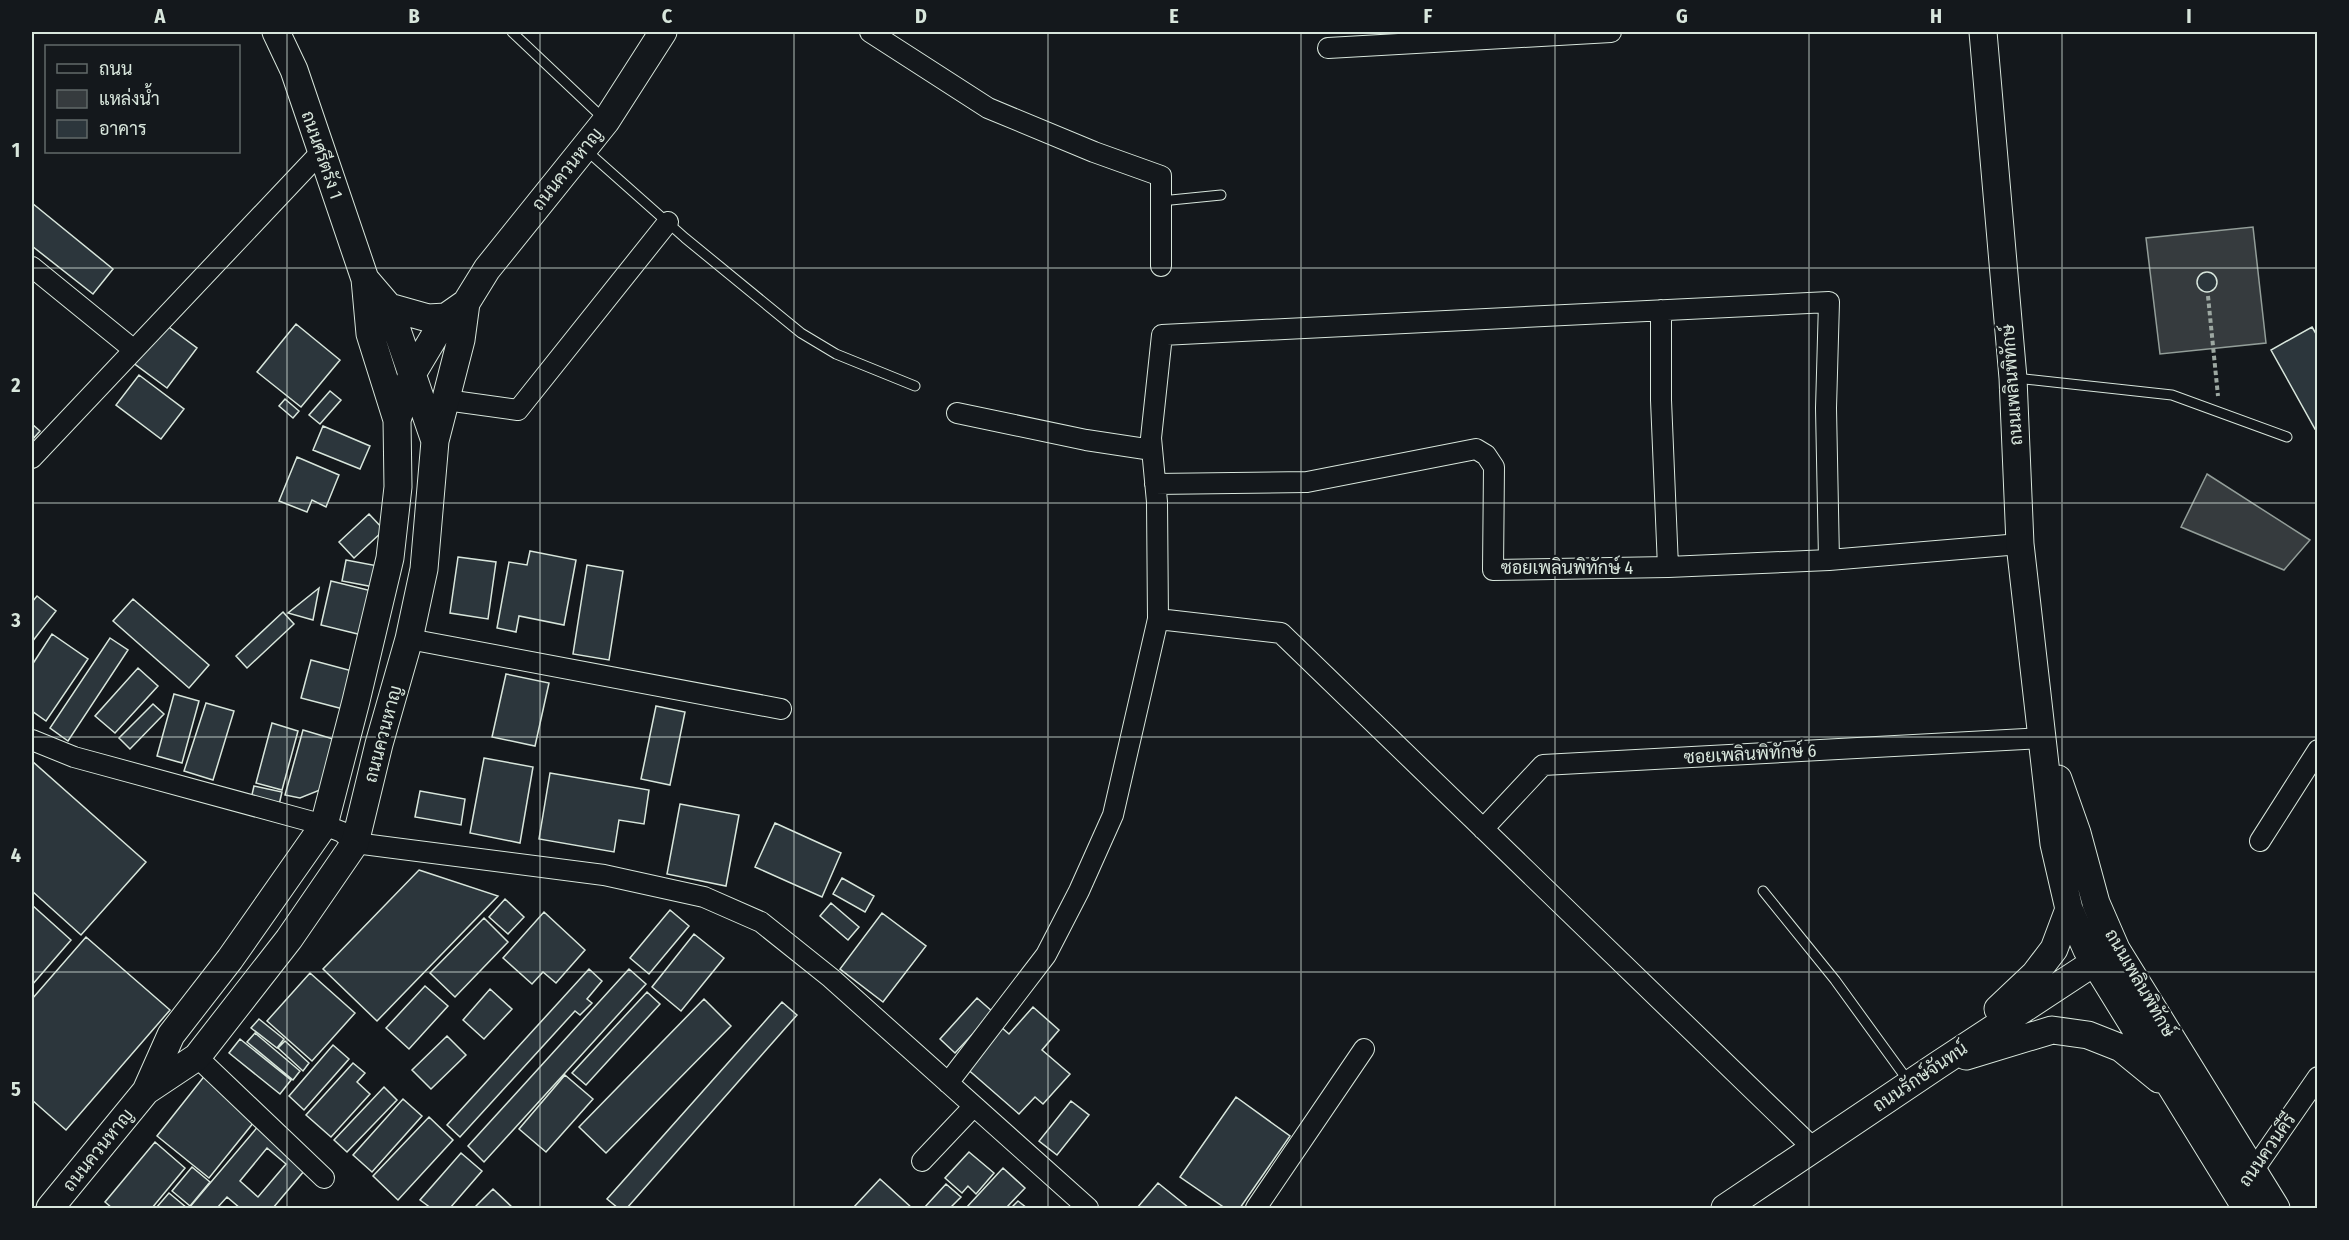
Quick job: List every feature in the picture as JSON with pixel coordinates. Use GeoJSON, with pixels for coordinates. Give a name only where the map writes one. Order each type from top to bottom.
{"type":"FeatureCollection","features":[{"type":"Feature","properties":{"kind":"main road","name":"ถนนศรีตรัง 1"},"geometry":{"type":"LineString","coordinates":[[276,32],[294,70],[364,279],[370,334],[397,420]]}},
{"type":"Feature","properties":{"kind":"main road","name":"ถนนควนหาญ"},"geometry":{"type":"LineString","coordinates":[[50,1209],[146,1091],[171,1035],[230,959],[324,825],[390,558],[398,488],[397,420],[412,374],[487,269],[606,121],[663,32]]}},
{"type":"Feature","properties":{"kind":"main road","name":"ถนนเพลินพิทักษ์"},"geometry":{"type":"LineString","coordinates":[[1983,32],[2013,378],[2020,544],[2044,738],[2054,844],[2069,909],[2105,955],[2253,1170],[2276,1209]]}},
{"type":"Feature","properties":{"kind":"main road","name":"ถนนศรีตรัง 1"},"geometry":{"type":"LineString","coordinates":[[364,279],[389,308],[435,441]]}},
{"type":"Feature","properties":{"kind":"main road"},"geometry":{"type":"LineString","coordinates":[[389,308],[428,318],[456,310]]}},
{"type":"Feature","properties":{"kind":"main road","name":"ถนนควนหาญ"},"geometry":{"type":"LineString","coordinates":[[146,1091],[197,1057],[289,939],[356,843],[379,744],[409,639],[424,570],[435,441],[461,340],[456,310]]}},
{"type":"Feature","properties":{"kind":"main road","name":"ถนนเพลินพิทักษ์"},"geometry":{"type":"LineString","coordinates":[[2044,738],[2077,833],[2096,903],[2105,955],[2174,1091],[2241,1201]]}},
{"type":"Feature","properties":{"kind":"main road"},"geometry":{"type":"LineString","coordinates":[[1938,1065],[2036,974],[2054,949],[2069,909]]}},
{"type":"Feature","properties":{"kind":"main road","name":"ถนนรักษ์จันทน์"},"geometry":{"type":"LineString","coordinates":[[1725,1209],[1910,1083],[2105,955]]}},
{"type":"Feature","properties":{"kind":"main road"},"geometry":{"type":"LineString","coordinates":[[1938,1065],[2052,1030],[2088,1035],[2121,1048],[2174,1091]]}},
{"type":"Feature","properties":{"kind":"street"},"geometry":{"type":"LineString","coordinates":[[870,32],[988,108],[1094,152],[1161,176],[1161,266]]}},
{"type":"Feature","properties":{"kind":"street"},"geometry":{"type":"LineString","coordinates":[[1328,48],[1611,32]]}},
{"type":"Feature","properties":{"kind":"street"},"geometry":{"type":"LineString","coordinates":[[32,458],[321,152]]}},
{"type":"Feature","properties":{"kind":"street"},"geometry":{"type":"LineString","coordinates":[[446,400],[518,410],[668,222]]}},
{"type":"Feature","properties":{"kind":"street"},"geometry":{"type":"LineString","coordinates":[[32,267],[134,350]]}},
{"type":"Feature","properties":{"kind":"street"},"geometry":{"type":"LineString","coordinates":[[948,1083],[1046,955],[1079,891],[1113,815],[1158,619],[1155,484],[1151,438],[1162,335],[1829,302],[1826,408],[1829,560]]}},
{"type":"Feature","properties":{"kind":"street"},"geometry":{"type":"LineString","coordinates":[[1660,310],[1660,400],[1668,567]]}},
{"type":"Feature","properties":{"kind":"street"},"geometry":{"type":"LineString","coordinates":[[957,413],[1086,440],[1152,450]]}},
{"type":"Feature","properties":{"kind":"street","name":"ซอยเพลินพิทักษ์ 4"},"geometry":{"type":"LineString","coordinates":[[1155,484],[1307,482],[1476,449],[1486,455],[1494,467],[1493,570],[1668,567],[1829,560],[2020,544]]}},
{"type":"Feature","properties":{"kind":"street"},"geometry":{"type":"LineString","coordinates":[[1158,619],[1281,633],[1813,1148]]}},
{"type":"Feature","properties":{"kind":"street"},"geometry":{"type":"LineString","coordinates":[[409,639],[781,709]]}},
{"type":"Feature","properties":{"kind":"street","name":"ซอยเพลินพิทักษ์ 6"},"geometry":{"type":"LineString","coordinates":[[1483,829],[1543,765],[2044,738]]}},
{"type":"Feature","properties":{"kind":"street"},"geometry":{"type":"LineString","coordinates":[[32,741],[74,757],[324,825],[342,832],[356,843],[604,875],[704,897],[761,922],[831,978],[1088,1209]]}},
{"type":"Feature","properties":{"kind":"street"},"geometry":{"type":"LineString","coordinates":[[2260,841],[2318,750]]}},
{"type":"Feature","properties":{"kind":"street"},"geometry":{"type":"LineString","coordinates":[[1256,1209],[1364,1049]]}},
{"type":"Feature","properties":{"kind":"street"},"geometry":{"type":"LineString","coordinates":[[197,1057],[324,1178]]}},
{"type":"Feature","properties":{"kind":"street","name":"ถนนควนคีรี"},"geometry":{"type":"LineString","coordinates":[[2241,1201],[2253,1170],[2318,1077]]}},
{"type":"Feature","properties":{"kind":"street"},"geometry":{"type":"LineString","coordinates":[[922,1161],[974,1106]]}},
{"type":"Feature","properties":{"kind":"lane"},"geometry":{"type":"LineString","coordinates":[[512,32],[606,121]]}},
{"type":"Feature","properties":{"kind":"lane"},"geometry":{"type":"LineString","coordinates":[[585,149],[801,333],[836,354],[915,386]]}},
{"type":"Feature","properties":{"kind":"lane"},"geometry":{"type":"LineString","coordinates":[[1161,201],[1221,195]]}},
{"type":"Feature","properties":{"kind":"lane"},"geometry":{"type":"LineString","coordinates":[[2013,378],[2172,395],[2287,436]]}},
{"type":"Feature","properties":{"kind":"lane"},"geometry":{"type":"LineString","coordinates":[[1763,891],[1835,980],[1910,1083]]}},
{"type":"Feature","properties":{"kind":"path"},"geometry":{"type":"LineString","coordinates":[[2208,296],[2220,412]]}},
{"type":"Feature","properties":{"kind":"water"},"geometry":{"type":"Polygon","coordinates":[[[2253,227],[2266,343],[2160,354],[2146,238],[2253,227]]]}},
{"type":"Feature","properties":{"kind":"water"},"geometry":{"type":"Polygon","coordinates":[[[2207,474],[2310,540],[2284,570],[2181,527],[2207,474]]]}},
{"type":"Feature","properties":{"kind":"building"},"geometry":{"type":"Polygon","coordinates":[[[32,203],[113,269],[93,294],[32,246],[32,203]]]}},
{"type":"Feature","properties":{"kind":"building"},"geometry":{"type":"Polygon","coordinates":[[[2207,272],[2214,275],[2217,282],[2214,289],[2207,292],[2200,289],[2197,282],[2200,275],[2207,272]]]}},
{"type":"Feature","properties":{"kind":"building"},"geometry":{"type":"Polygon","coordinates":[[[162,322],[197,348],[167,388],[132,362],[162,322]]]}},
{"type":"Feature","properties":{"kind":"building"},"geometry":{"type":"Polygon","coordinates":[[[296,324],[340,360],[301,407],[257,372],[296,324]]]}},
{"type":"Feature","properties":{"kind":"building"},"geometry":{"type":"Polygon","coordinates":[[[2312,327],[2318,337],[2318,428],[2315,429],[2271,350],[2312,327]]]}},
{"type":"Feature","properties":{"kind":"building"},"geometry":{"type":"Polygon","coordinates":[[[139,375],[184,409],[161,439],[116,405],[139,375]]]}},
{"type":"Feature","properties":{"kind":"building"},"geometry":{"type":"Polygon","coordinates":[[[330,391],[341,400],[320,424],[309,415],[330,391]]]}},
{"type":"Feature","properties":{"kind":"building"},"geometry":{"type":"Polygon","coordinates":[[[285,399],[299,411],[293,418],[279,406],[285,399]]]}},
{"type":"Feature","properties":{"kind":"building"},"geometry":{"type":"Polygon","coordinates":[[[32,424],[40,431],[32,440],[32,424]]]}},
{"type":"Feature","properties":{"kind":"building"},"geometry":{"type":"Polygon","coordinates":[[[323,426],[370,446],[360,469],[313,450],[323,426]]]}},
{"type":"Feature","properties":{"kind":"building"},"geometry":{"type":"Polygon","coordinates":[[[297,457],[339,475],[326,507],[312,500],[307,512],[279,501],[297,457]]]}},
{"type":"Feature","properties":{"kind":"building"},"geometry":{"type":"Polygon","coordinates":[[[369,514],[384,530],[354,558],[339,542],[369,514]]]}},
{"type":"Feature","properties":{"kind":"building"},"geometry":{"type":"Polygon","coordinates":[[[530,551],[576,560],[564,625],[519,616],[516,632],[497,628],[509,562],[527,565],[530,551]]]}},
{"type":"Feature","properties":{"kind":"building"},"geometry":{"type":"Polygon","coordinates":[[[458,557],[496,562],[488,619],[450,613],[458,557]]]}},
{"type":"Feature","properties":{"kind":"building"},"geometry":{"type":"Polygon","coordinates":[[[346,560],[378,566],[374,587],[342,581],[346,560]]]}},
{"type":"Feature","properties":{"kind":"building"},"geometry":{"type":"Polygon","coordinates":[[[587,565],[623,571],[609,660],[573,654],[587,565]]]}},
{"type":"Feature","properties":{"kind":"building"},"geometry":{"type":"Polygon","coordinates":[[[331,581],[376,592],[366,636],[321,625],[331,581]]]}},
{"type":"Feature","properties":{"kind":"building"},"geometry":{"type":"Polygon","coordinates":[[[319,588],[313,620],[288,613],[319,588]]]}},
{"type":"Feature","properties":{"kind":"building"},"geometry":{"type":"Polygon","coordinates":[[[37,596],[56,611],[32,642],[32,602],[37,596]]]}},
{"type":"Feature","properties":{"kind":"building"},"geometry":{"type":"Polygon","coordinates":[[[133,599],[209,665],[189,688],[113,621],[133,599]]]}},
{"type":"Feature","properties":{"kind":"building"},"geometry":{"type":"Polygon","coordinates":[[[283,612],[294,624],[247,668],[236,656],[283,612]]]}},
{"type":"Feature","properties":{"kind":"building"},"geometry":{"type":"Polygon","coordinates":[[[52,634],[88,659],[46,721],[32,711],[32,665],[52,634]]]}},
{"type":"Feature","properties":{"kind":"building"},"geometry":{"type":"Polygon","coordinates":[[[110,638],[128,650],[68,741],[50,728],[110,638]]]}},
{"type":"Feature","properties":{"kind":"building"},"geometry":{"type":"Polygon","coordinates":[[[311,660],[356,672],[347,710],[301,698],[311,660]]]}},
{"type":"Feature","properties":{"kind":"building"},"geometry":{"type":"Polygon","coordinates":[[[138,668],[158,686],[115,733],[95,716],[138,668]]]}},
{"type":"Feature","properties":{"kind":"building"},"geometry":{"type":"Polygon","coordinates":[[[506,674],[549,683],[535,746],[492,737],[506,674]]]}},
{"type":"Feature","properties":{"kind":"building"},"geometry":{"type":"Polygon","coordinates":[[[174,694],[199,701],[182,763],[157,756],[174,694]]]}},
{"type":"Feature","properties":{"kind":"building"},"geometry":{"type":"Polygon","coordinates":[[[206,703],[234,711],[213,780],[184,771],[206,703]]]}},
{"type":"Feature","properties":{"kind":"building"},"geometry":{"type":"Polygon","coordinates":[[[153,704],[164,714],[130,749],[119,738],[153,704]]]}},
{"type":"Feature","properties":{"kind":"building"},"geometry":{"type":"Polygon","coordinates":[[[656,706],[685,712],[670,785],[641,779],[656,706]]]}},
{"type":"Feature","properties":{"kind":"building"},"geometry":{"type":"Polygon","coordinates":[[[272,723],[298,731],[282,790],[256,783],[272,723]]]}},
{"type":"Feature","properties":{"kind":"building"},"geometry":{"type":"Polygon","coordinates":[[[303,730],[340,741],[320,790],[300,798],[285,795],[303,730]]]}},
{"type":"Feature","properties":{"kind":"building"},"geometry":{"type":"Polygon","coordinates":[[[484,758],[533,767],[520,843],[470,833],[484,758]]]}},
{"type":"Feature","properties":{"kind":"building"},"geometry":{"type":"Polygon","coordinates":[[[32,761],[146,862],[81,935],[32,891],[32,761]]]}},
{"type":"Feature","properties":{"kind":"building"},"geometry":{"type":"Polygon","coordinates":[[[550,773],[649,790],[644,824],[619,820],[614,852],[539,839],[550,773]]]}},
{"type":"Feature","properties":{"kind":"building"},"geometry":{"type":"Polygon","coordinates":[[[254,786],[282,792],[279,805],[251,799],[254,786]]]}},
{"type":"Feature","properties":{"kind":"building"},"geometry":{"type":"Polygon","coordinates":[[[420,791],[465,799],[461,825],[415,817],[420,791]]]}},
{"type":"Feature","properties":{"kind":"building"},"geometry":{"type":"Polygon","coordinates":[[[680,804],[739,815],[726,886],[667,874],[680,804]]]}},
{"type":"Feature","properties":{"kind":"building"},"geometry":{"type":"Polygon","coordinates":[[[775,823],[841,853],[822,897],[755,867],[775,823]]]}},
{"type":"Feature","properties":{"kind":"building"},"geometry":{"type":"Polygon","coordinates":[[[419,870],[498,896],[377,1021],[323,969],[419,870]]]}},
{"type":"Feature","properties":{"kind":"building"},"geometry":{"type":"Polygon","coordinates":[[[842,878],[874,896],[865,912],[833,894],[842,878]]]}},
{"type":"Feature","properties":{"kind":"building"},"geometry":{"type":"Polygon","coordinates":[[[505,899],[524,917],[508,934],[489,917],[505,899]]]}},
{"type":"Feature","properties":{"kind":"building"},"geometry":{"type":"Polygon","coordinates":[[[831,903],[859,927],[848,940],[820,916],[831,903]]]}},
{"type":"Feature","properties":{"kind":"building"},"geometry":{"type":"Polygon","coordinates":[[[32,905],[71,940],[32,985],[32,905]]]}},
{"type":"Feature","properties":{"kind":"building"},"geometry":{"type":"Polygon","coordinates":[[[670,910],[689,926],[649,974],[630,958],[670,910]]]}},
{"type":"Feature","properties":{"kind":"building"},"geometry":{"type":"Polygon","coordinates":[[[544,912],[585,950],[556,983],[543,972],[532,984],[503,958],[544,912]]]}},
{"type":"Feature","properties":{"kind":"building"},"geometry":{"type":"Polygon","coordinates":[[[882,913],[926,946],[883,1002],[840,969],[882,913]]]}},
{"type":"Feature","properties":{"kind":"building"},"geometry":{"type":"Polygon","coordinates":[[[484,918],[508,942],[455,997],[430,973],[484,918]]]}},
{"type":"Feature","properties":{"kind":"building"},"geometry":{"type":"Polygon","coordinates":[[[694,934],[724,958],[681,1011],[652,987],[694,934]]]}},
{"type":"Feature","properties":{"kind":"building"},"geometry":{"type":"Polygon","coordinates":[[[86,937],[170,1010],[66,1130],[32,1100],[32,999],[86,937]]]}},
{"type":"Feature","properties":{"kind":"building"},"geometry":{"type":"Polygon","coordinates":[[[589,969],[602,981],[587,999],[592,1003],[580,1015],[575,1011],[460,1137],[447,1125],[589,969]]]}},
{"type":"Feature","properties":{"kind":"building"},"geometry":{"type":"Polygon","coordinates":[[[629,969],[646,984],[484,1162],[468,1146],[629,969]]]}},
{"type":"Feature","properties":{"kind":"building"},"geometry":{"type":"Polygon","coordinates":[[[310,973],[355,1013],[312,1061],[267,1021],[310,973]]]}},
{"type":"Feature","properties":{"kind":"building"},"geometry":{"type":"Polygon","coordinates":[[[425,986],[448,1006],[409,1049],[386,1028],[425,986]]]}},
{"type":"Feature","properties":{"kind":"building"},"geometry":{"type":"Polygon","coordinates":[[[490,989],[512,1009],[484,1039],[463,1020],[490,989]]]}},
{"type":"Feature","properties":{"kind":"building"},"geometry":{"type":"Polygon","coordinates":[[[647,992],[660,1004],[586,1085],[572,1073],[647,992]]]}},
{"type":"Feature","properties":{"kind":"building"},"geometry":{"type":"Polygon","coordinates":[[[977,998],[993,1012],[955,1053],[940,1039],[977,998]]]}},
{"type":"Feature","properties":{"kind":"building"},"geometry":{"type":"Polygon","coordinates":[[[704,999],[731,1026],[606,1153],[579,1127],[704,999]]]}},
{"type":"Feature","properties":{"kind":"building"},"geometry":{"type":"Polygon","coordinates":[[[782,1002],[797,1015],[627,1208],[618,1208],[607,1199],[782,1002]]]}},
{"type":"Feature","properties":{"kind":"building"},"geometry":{"type":"Polygon","coordinates":[[[1033,1007],[1059,1030],[1042,1050],[1070,1074],[1043,1104],[1035,1097],[1019,1114],[965,1067],[1001,1027],[1009,1034],[1033,1007]]]}},
{"type":"Feature","properties":{"kind":"building"},"geometry":{"type":"Polygon","coordinates":[[[259,1019],[284,1039],[277,1048],[251,1028],[259,1019]]]}},
{"type":"Feature","properties":{"kind":"building"},"geometry":{"type":"Polygon","coordinates":[[[255,1033],[300,1071],[293,1080],[247,1042],[255,1033]]]}},
{"type":"Feature","properties":{"kind":"building"},"geometry":{"type":"Polygon","coordinates":[[[447,1036],[466,1055],[431,1089],[412,1070],[447,1036]]]}},
{"type":"Feature","properties":{"kind":"building"},"geometry":{"type":"Polygon","coordinates":[[[240,1039],[291,1080],[280,1094],[229,1053],[240,1039]]]}},
{"type":"Feature","properties":{"kind":"building"},"geometry":{"type":"Polygon","coordinates":[[[285,1041],[309,1063],[303,1071],[278,1048],[285,1041]]]}},
{"type":"Feature","properties":{"kind":"building"},"geometry":{"type":"Polygon","coordinates":[[[333,1045],[349,1059],[304,1110],[289,1096],[333,1045]]]}},
{"type":"Feature","properties":{"kind":"building"},"geometry":{"type":"Polygon","coordinates":[[[353,1063],[365,1073],[357,1082],[370,1094],[331,1137],[306,1115],[353,1063]]]}},
{"type":"Feature","properties":{"kind":"building"},"geometry":{"type":"Polygon","coordinates":[[[206,1074],[258,1117],[209,1178],[157,1136],[206,1074]]]}},
{"type":"Feature","properties":{"kind":"building"},"geometry":{"type":"Polygon","coordinates":[[[565,1075],[593,1099],[546,1152],[519,1129],[565,1075]]]}},
{"type":"Feature","properties":{"kind":"building"},"geometry":{"type":"Polygon","coordinates":[[[384,1087],[397,1100],[347,1152],[334,1140],[384,1087]]]}},
{"type":"Feature","properties":{"kind":"building"},"geometry":{"type":"Polygon","coordinates":[[[1236,1097],[1290,1136],[1240,1208],[1225,1208],[1180,1177],[1236,1097]]]}},
{"type":"Feature","properties":{"kind":"building"},"geometry":{"type":"Polygon","coordinates":[[[403,1099],[422,1116],[372,1172],[353,1155],[403,1099]]]}},
{"type":"Feature","properties":{"kind":"building"},"geometry":{"type":"Polygon","coordinates":[[[1071,1101],[1089,1115],[1057,1155],[1039,1141],[1071,1101]]]}},
{"type":"Feature","properties":{"kind":"building"},"geometry":{"type":"Polygon","coordinates":[[[266,1117],[315,1158],[273,1208],[240,1208],[227,1197],[217,1208],[189,1208],[266,1117]],[[267,1148],[240,1181],[258,1197],[286,1164],[267,1148]]]}},
{"type":"Feature","properties":{"kind":"building"},"geometry":{"type":"Polygon","coordinates":[[[429,1117],[453,1140],[398,1200],[373,1176],[429,1117]]]}},
{"type":"Feature","properties":{"kind":"building"},"geometry":{"type":"Polygon","coordinates":[[[155,1142],[185,1168],[152,1208],[112,1208],[105,1202],[155,1142]]]}},
{"type":"Feature","properties":{"kind":"building"},"geometry":{"type":"Polygon","coordinates":[[[969,1152],[994,1173],[976,1194],[968,1186],[962,1193],[945,1178],[969,1152]]]}},
{"type":"Feature","properties":{"kind":"building"},"geometry":{"type":"Polygon","coordinates":[[[461,1153],[482,1171],[450,1208],[431,1208],[420,1200],[461,1153]]]}},
{"type":"Feature","properties":{"kind":"building"},"geometry":{"type":"Polygon","coordinates":[[[192,1167],[210,1182],[190,1206],[172,1191],[192,1167]]]}},
{"type":"Feature","properties":{"kind":"building"},"geometry":{"type":"Polygon","coordinates":[[[1003,1168],[1025,1188],[1006,1208],[966,1208],[1003,1168]]]}},
{"type":"Feature","properties":{"kind":"building"},"geometry":{"type":"Polygon","coordinates":[[[880,1179],[912,1208],[853,1208],[880,1179]]]}},
{"type":"Feature","properties":{"kind":"building"},"geometry":{"type":"Polygon","coordinates":[[[1158,1183],[1189,1208],[1137,1208],[1158,1183]]]}},
{"type":"Feature","properties":{"kind":"building"},"geometry":{"type":"Polygon","coordinates":[[[946,1184],[961,1197],[950,1208],[924,1208],[946,1184]]]}},
{"type":"Feature","properties":{"kind":"building"},"geometry":{"type":"Polygon","coordinates":[[[493,1189],[513,1208],[474,1208],[493,1189]]]}},
{"type":"Feature","properties":{"kind":"building"},"geometry":{"type":"Polygon","coordinates":[[[169,1193],[187,1208],[156,1208],[169,1193]]]}},
{"type":"Feature","properties":{"kind":"building"},"geometry":{"type":"Polygon","coordinates":[[[1018,1201],[1027,1208],[1011,1208],[1018,1201]]]}}]}
